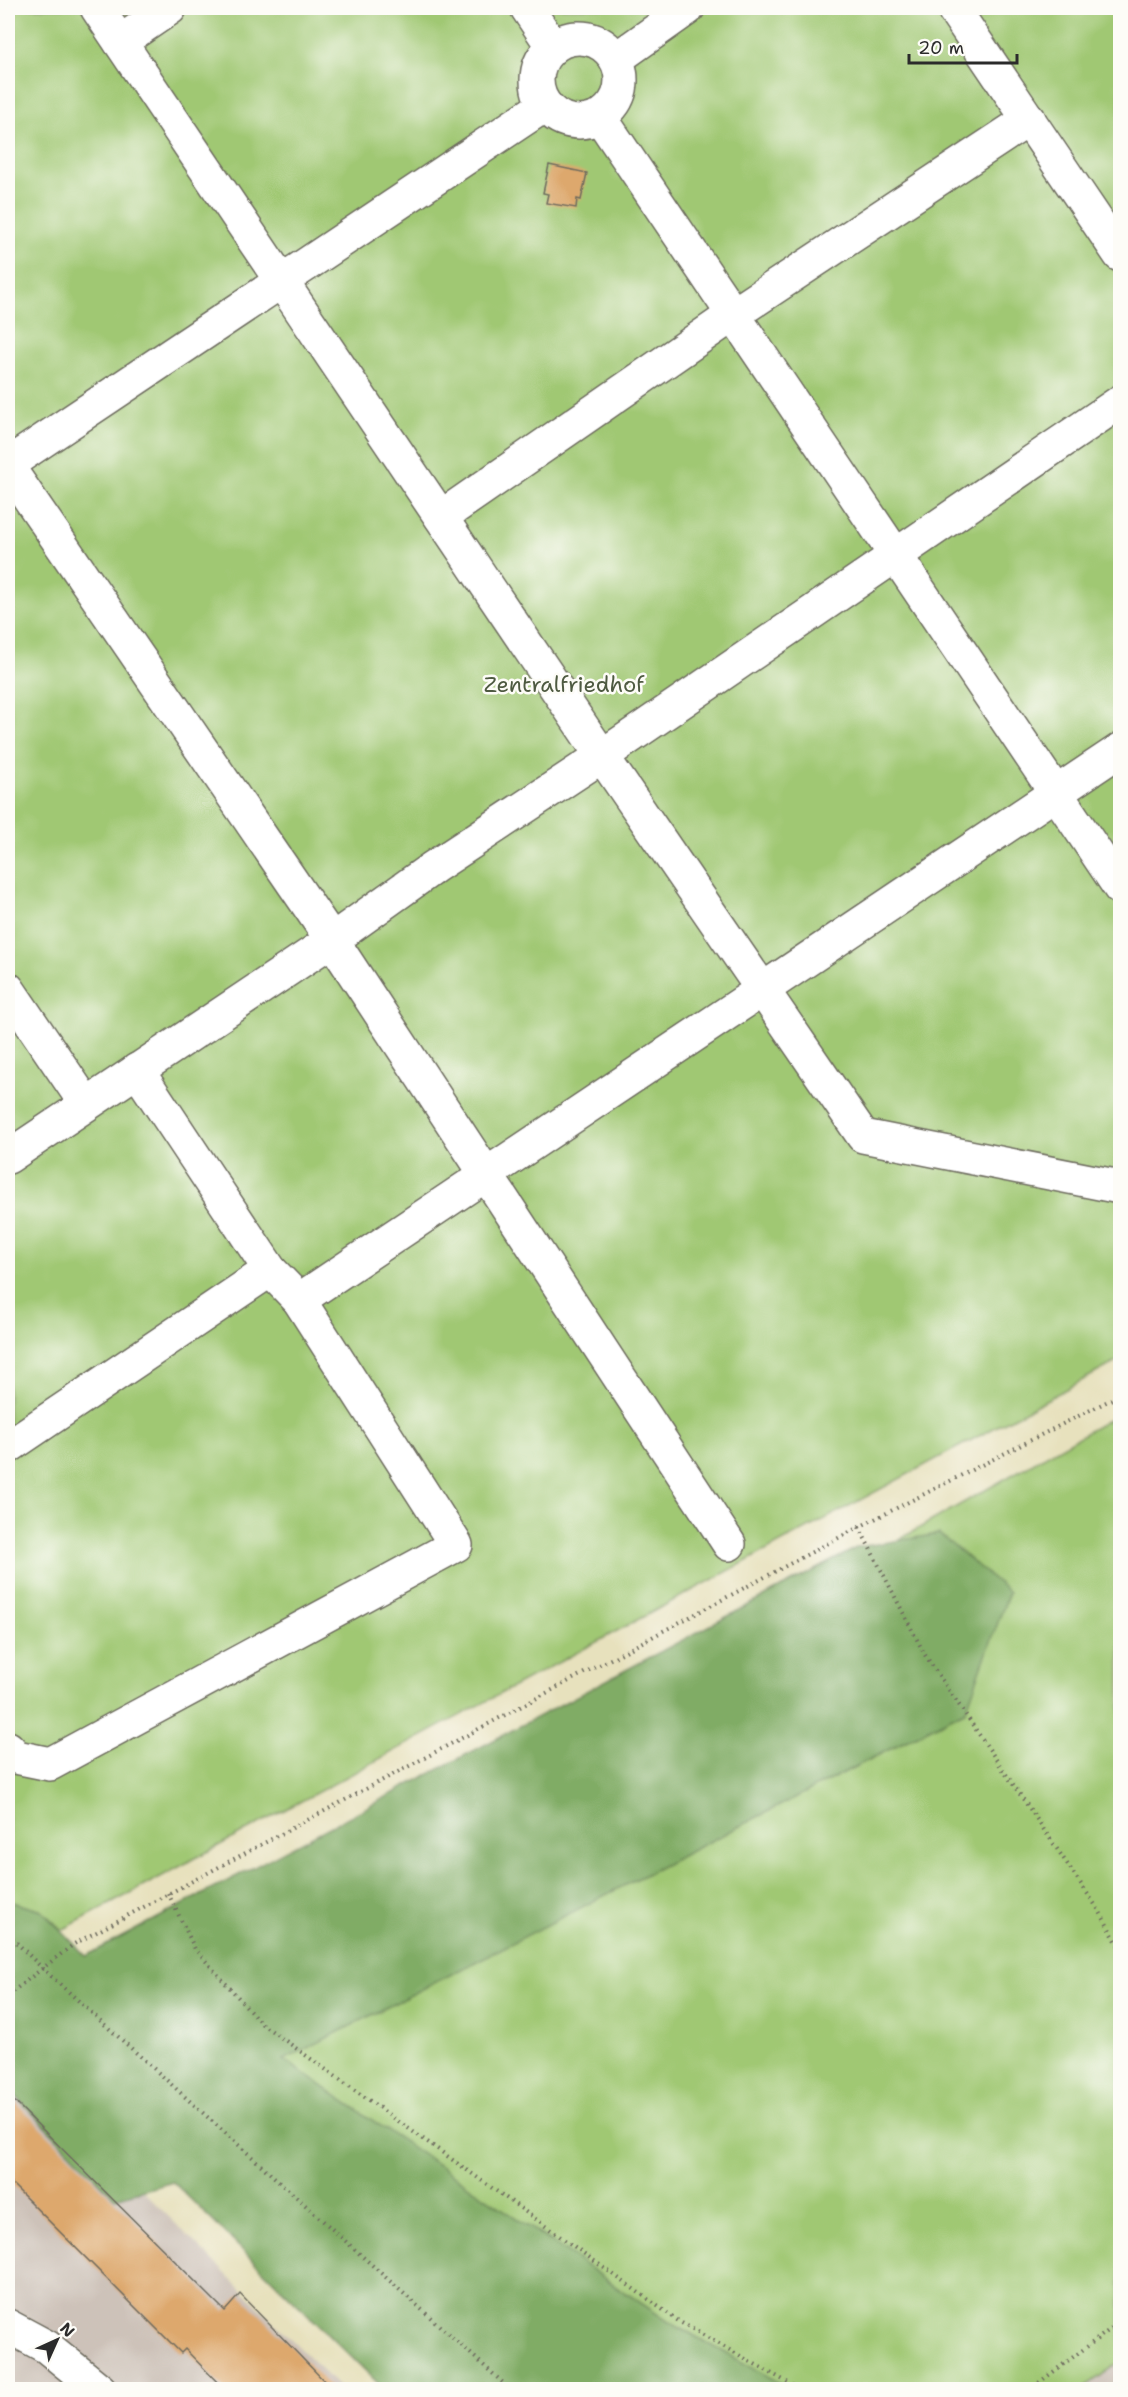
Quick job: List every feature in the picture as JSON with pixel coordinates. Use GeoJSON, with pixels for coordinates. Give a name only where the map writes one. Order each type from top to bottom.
{"type":"FeatureCollection","features":[{"type":"Feature","properties":{"kind":"street"},"geometry":{"type":"LineString","coordinates":[[97,8],[602,756],[863,1136],[1120,1187]]}},
{"type":"Feature","properties":{"kind":"street"},"geometry":{"type":"LineString","coordinates":[[120,42],[170,8]]}},
{"type":"Feature","properties":{"kind":"street"},"geometry":{"type":"LineString","coordinates":[[527,8],[554,47]]}},
{"type":"Feature","properties":{"kind":"street"},"geometry":{"type":"LineString","coordinates":[[616,59],[688,8]]}},
{"type":"Feature","properties":{"kind":"street"},"geometry":{"type":"LineString","coordinates":[[953,8],[1120,255]]}},
{"type":"Feature","properties":{"kind":"street"},"geometry":{"type":"LineString","coordinates":[[580,38],[594,41],[607,48],[616,59],[621,85],[611,108],[600,117],[577,122],[554,114],[545,105],[537,81],[544,56],[554,47],[566,40],[580,38]]}},
{"type":"Feature","properties":{"kind":"street"},"geometry":{"type":"LineString","coordinates":[[545,105],[8,466],[332,940],[729,1544]]}},
{"type":"Feature","properties":{"kind":"street"},"geometry":{"type":"LineString","coordinates":[[600,117],[1120,888]]}},
{"type":"Feature","properties":{"kind":"street"},"geometry":{"type":"LineString","coordinates":[[441,517],[734,314],[1029,119]]}},
{"type":"Feature","properties":{"kind":"street"},"geometry":{"type":"LineString","coordinates":[[8,1157],[332,940],[434,867],[602,756],[1120,402]]}},
{"type":"Feature","properties":{"kind":"street"},"geometry":{"type":"LineString","coordinates":[[299,1300],[1120,750]]}},
{"type":"Feature","properties":{"kind":"street"},"geometry":{"type":"LineString","coordinates":[[8,988],[86,1104]]}},
{"type":"Feature","properties":{"kind":"street"},"geometry":{"type":"LineString","coordinates":[[8,1748],[16,1757],[50,1764],[456,1545],[299,1300],[270,1270],[137,1070]]}},
{"type":"Feature","properties":{"kind":"street"},"geometry":{"type":"LineString","coordinates":[[8,1447],[270,1270]]}},
{"type":"Feature","properties":{"kind":"street"},"geometry":{"type":"LineString","coordinates":[[8,2326],[47,2347],[100,2390]]}},
{"type":"Feature","properties":{"kind":"path"},"geometry":{"type":"LineString","coordinates":[[8,1995],[74,1944],[168,1893],[859,1527],[1120,1395]]}},
{"type":"Feature","properties":{"kind":"path"},"geometry":{"type":"LineString","coordinates":[[859,1527],[925,1655],[1100,1912],[1120,1948]]}},
{"type":"Feature","properties":{"kind":"path"},"geometry":{"type":"LineString","coordinates":[[168,1893],[195,1949],[262,2024],[680,2322],[801,2390]]}},
{"type":"Feature","properties":{"kind":"path"},"geometry":{"type":"LineString","coordinates":[[8,1934],[43,1970],[511,2390]]}},
{"type":"Feature","properties":{"kind":"path"},"geometry":{"type":"LineString","coordinates":[[1029,2390],[1120,2322]]}},
{"type":"Feature","properties":{"kind":"shaded area"},"geometry":{"type":"Polygon","coordinates":[[[8,2088],[115,2198],[143,2191],[341,2389],[8,2389],[8,2088]]]}},
{"type":"Feature","properties":{"kind":"shaded area"},"geometry":{"type":"Polygon","coordinates":[[[1120,2362],[1120,2389],[1082,2389],[1120,2362]]]}},
{"type":"Feature","properties":{"kind":"green space","name":"Zentralfriedhof"},"geometry":{"type":"Polygon","coordinates":[[[8,8],[1120,8],[1120,1360],[62,1930],[42,1911],[8,1901],[8,8]]]}},
{"type":"Feature","properties":{"kind":"green space"},"geometry":{"type":"Polygon","coordinates":[[[1120,1413],[1120,2362],[1082,2389],[791,2389],[669,2322],[283,2060],[966,1710],[939,1534],[893,1543],[1120,1413]]]}},
{"type":"Feature","properties":{"kind":"green space"},"geometry":{"type":"Polygon","coordinates":[[[939,1534],[1009,1592],[966,1710],[284,2060],[669,2322],[791,2389],[384,2389],[173,2182],[115,2198],[8,2088],[8,1901],[42,1911],[86,1956],[858,1547],[939,1534]]]}},
{"type":"Feature","properties":{"kind":"building"},"geometry":{"type":"Polygon","coordinates":[[[549,165],[587,173],[581,200],[577,199],[576,208],[546,203],[548,194],[543,193],[549,165]]]}},
{"type":"Feature","properties":{"kind":"building"},"geometry":{"type":"Polygon","coordinates":[[[8,2095],[225,2311],[240,2294],[333,2390],[225,2390],[185,2349],[181,2353],[8,2180],[8,2095]]]}}]}
